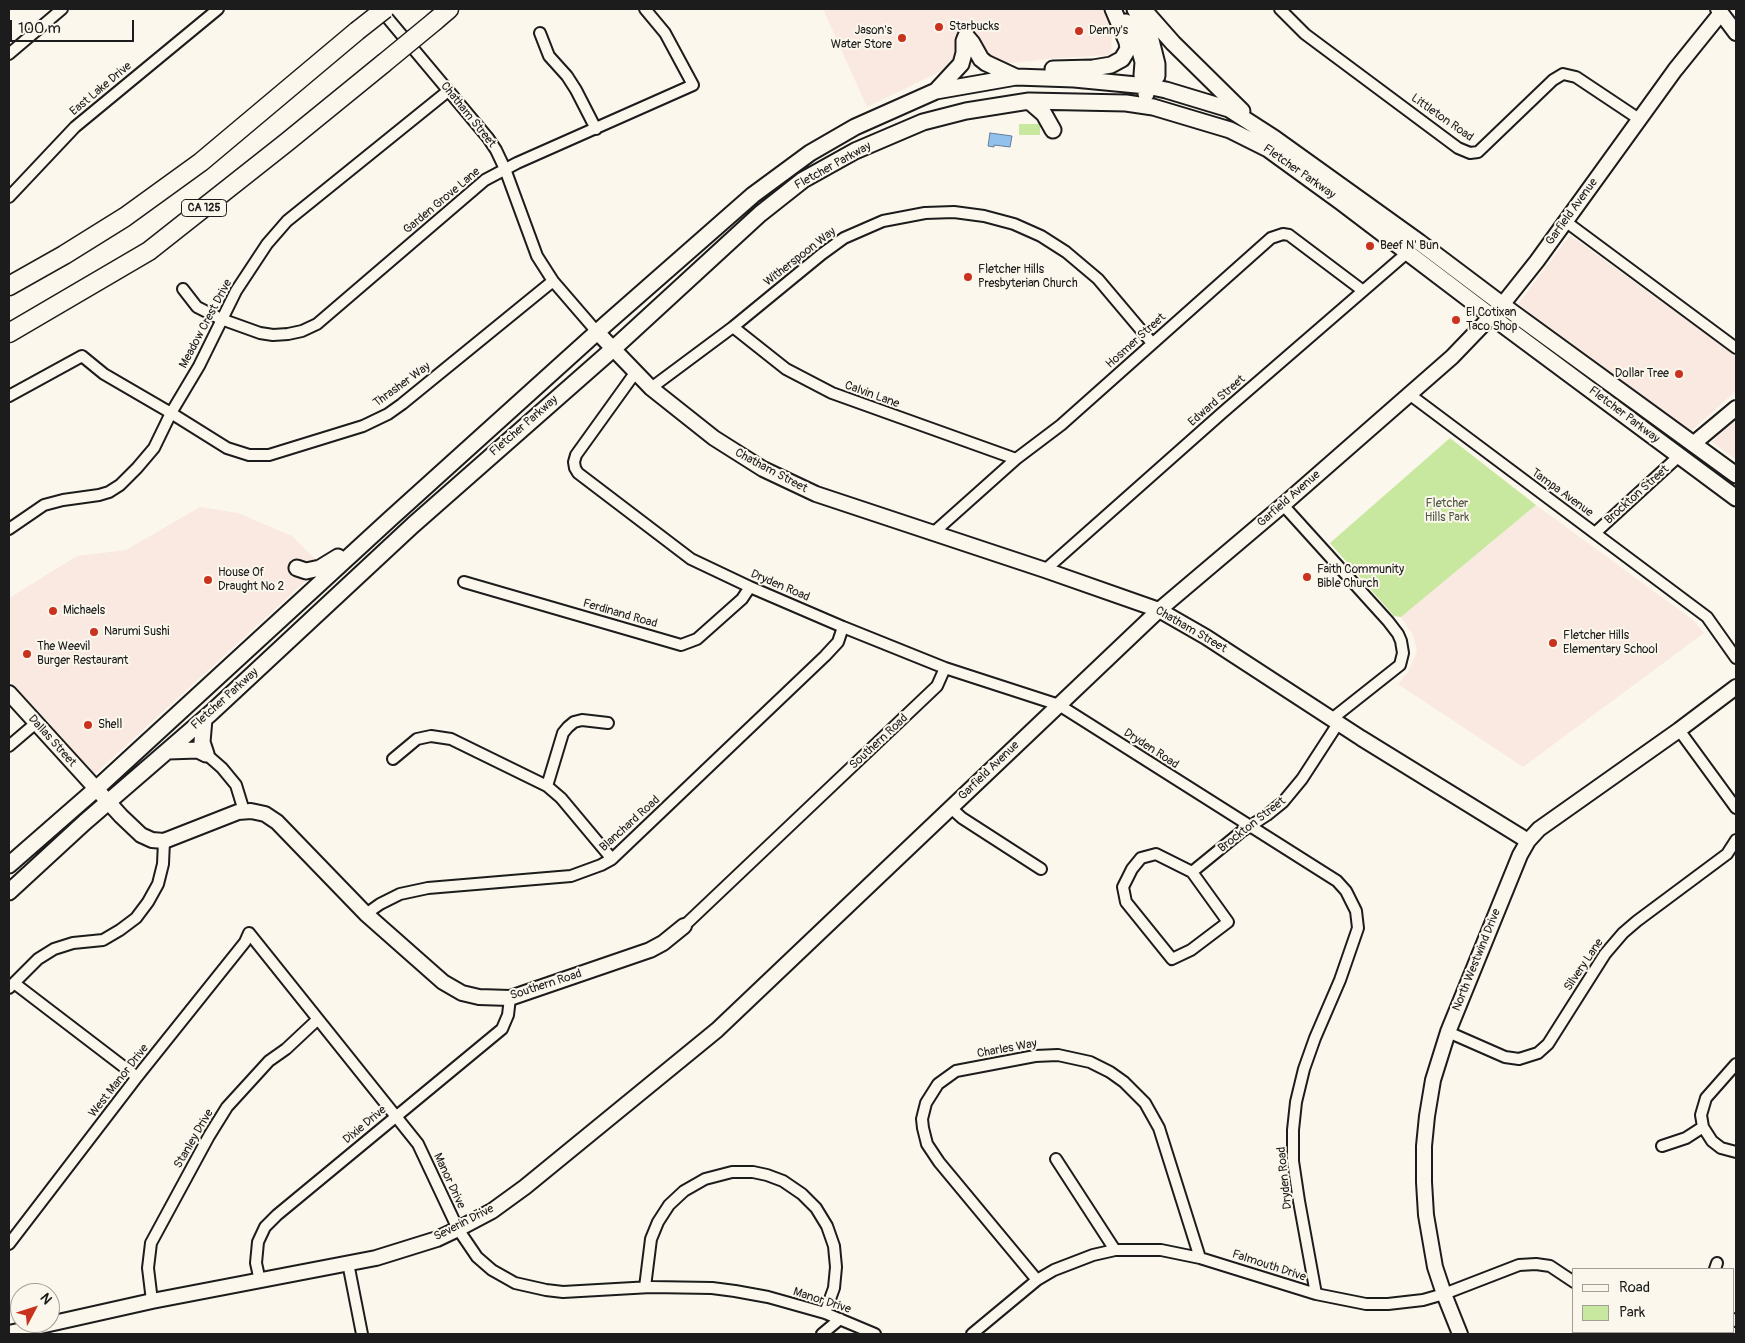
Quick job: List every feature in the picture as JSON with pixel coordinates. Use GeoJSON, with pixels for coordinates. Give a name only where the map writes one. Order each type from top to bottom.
{"type":"FeatureCollection","features":[{"type":"Feature","properties":{"kind":"highway"},"geometry":{"type":"LineString","coordinates":[[9,286],[125,217],[201,162],[385,9]]}},
{"type":"Feature","properties":{"kind":"highway","name":"CA 125"},"geometry":{"type":"LineString","coordinates":[[9,333],[149,252],[444,13]]}},
{"type":"Feature","properties":{"kind":"main road"},"geometry":{"type":"LineString","coordinates":[[936,91],[962,64],[966,36],[986,64],[1016,77],[1048,69],[1092,68],[1112,64],[1122,59],[1128,49],[1127,42],[1113,9]]}},
{"type":"Feature","properties":{"kind":"main road"},"geometry":{"type":"LineString","coordinates":[[1117,9],[1137,40],[1143,62],[1142,75],[1147,86],[1144,105]]}},
{"type":"Feature","properties":{"kind":"main road"},"geometry":{"type":"LineString","coordinates":[[1135,9],[1151,40],[1157,64],[1157,76],[1147,86]]}},
{"type":"Feature","properties":{"kind":"main road"},"geometry":{"type":"LineString","coordinates":[[1143,9],[1204,74],[1274,138]]}},
{"type":"Feature","properties":{"kind":"main road","name":"Fletcher Parkway"},"geometry":{"type":"LineString","coordinates":[[9,866],[96,789],[361,545],[752,195],[803,158],[855,127],[936,91],[1016,77],[1074,79],[1147,86],[1229,109],[1274,138],[1444,260],[1502,305],[1736,475]]}},
{"type":"Feature","properties":{"kind":"main road"},"geometry":{"type":"LineString","coordinates":[[1029,100],[1044,114],[1053,130]]}},
{"type":"Feature","properties":{"kind":"main road","name":"Fletcher Parkway"},"geometry":{"type":"LineString","coordinates":[[9,892],[85,822],[204,719],[413,525],[613,349],[760,214],[803,180],[855,151],[923,122],[966,111],[1029,100],[1144,105],[1230,130],[1268,149],[1736,498]]}},
{"type":"Feature","properties":{"kind":"main road"},"geometry":{"type":"LineString","coordinates":[[1408,252],[1419,248],[1439,262],[1444,260]]}},
{"type":"Feature","properties":{"kind":"main road"},"geometry":{"type":"LineString","coordinates":[[1659,441],[1679,447],[1693,444]]}},
{"type":"Feature","properties":{"kind":"main road"},"geometry":{"type":"LineString","coordinates":[[1679,456],[1686,452],[1717,461]]}},
{"type":"Feature","properties":{"kind":"main road"},"geometry":{"type":"LineString","coordinates":[[297,568],[306,571],[320,568],[361,545]]}},
{"type":"Feature","properties":{"kind":"main road"},"geometry":{"type":"LineString","coordinates":[[204,719],[202,742],[206,754]]}},
{"type":"Feature","properties":{"kind":"main road"},"geometry":{"type":"LineString","coordinates":[[168,751],[198,750],[206,754]]}},
{"type":"Feature","properties":{"kind":"street"},"geometry":{"type":"LineString","coordinates":[[9,54],[62,9]]}},
{"type":"Feature","properties":{"kind":"street","name":"East Lake Drive"},"geometry":{"type":"LineString","coordinates":[[9,197],[75,127],[218,9]]}},
{"type":"Feature","properties":{"kind":"street","name":"Chatham Street"},"geometry":{"type":"LineString","coordinates":[[380,9],[496,150],[538,256],[553,281],[597,332],[651,388],[730,449],[780,478],[816,494],[1159,610],[1206,637],[1528,841]]}},
{"type":"Feature","properties":{"kind":"street","name":"Garden Grove Lane"},"geometry":{"type":"LineString","coordinates":[[183,289],[197,307],[221,319],[260,333],[273,335],[302,331],[317,324],[485,180],[517,162],[693,85],[665,33],[645,9]]}},
{"type":"Feature","properties":{"kind":"street","name":"Littleton Road"},"geometry":{"type":"LineString","coordinates":[[1280,9],[1305,34],[1458,148],[1470,153],[1478,152],[1553,80],[1562,74],[1576,77],[1639,119]]}},
{"type":"Feature","properties":{"kind":"street"},"geometry":{"type":"LineString","coordinates":[[1722,10],[1736,33]]}},
{"type":"Feature","properties":{"kind":"street","name":"Garfield Avenue"},"geometry":{"type":"LineString","coordinates":[[806,947],[1159,610],[1283,505],[1452,357],[1502,305],[1537,261],[1675,70],[1722,10]]}},
{"type":"Feature","properties":{"kind":"street"},"geometry":{"type":"LineString","coordinates":[[540,34],[549,56],[567,76],[596,129]]}},
{"type":"Feature","properties":{"kind":"street","name":"Meadow Crest Drive"},"geometry":{"type":"LineString","coordinates":[[9,529],[44,505],[63,500],[99,495],[114,489],[137,468],[154,448],[171,413],[199,366],[236,291],[287,220],[448,90]]}},
{"type":"Feature","properties":{"kind":"street","name":"Witherspoon Way"},"geometry":{"type":"LineString","coordinates":[[651,388],[733,327],[822,254],[856,232],[882,221],[911,215],[954,212],[984,216],[1014,224],[1055,244],[1078,260],[1098,279],[1152,343]]}},
{"type":"Feature","properties":{"kind":"street"},"geometry":{"type":"LineString","coordinates":[[1565,222],[1736,348]]}},
{"type":"Feature","properties":{"kind":"street","name":"Hosmer Street"},"geometry":{"type":"LineString","coordinates":[[932,534],[1016,459],[1061,425],[1271,238],[1283,234],[1289,235],[1362,290]]}},
{"type":"Feature","properties":{"kind":"street","name":"Edward Street"},"geometry":{"type":"LineString","coordinates":[[1045,570],[1362,290],[1408,252]]}},
{"type":"Feature","properties":{"kind":"street","name":"Thrasher Way"},"geometry":{"type":"LineString","coordinates":[[9,396],[82,356],[104,374],[234,451],[249,455],[269,455],[363,426],[388,414],[553,281]]}},
{"type":"Feature","properties":{"kind":"street","name":"Calvin Lane"},"geometry":{"type":"LineString","coordinates":[[733,327],[786,369],[832,393],[1016,459]]}},
{"type":"Feature","properties":{"kind":"street","name":"Dryden Road"},"geometry":{"type":"LineString","coordinates":[[636,373],[576,455],[574,465],[578,473],[683,553],[707,568],[843,627],[945,668],[1059,704],[1337,881],[1349,896],[1357,916],[1358,928],[1340,980],[1312,1045],[1304,1069],[1296,1102],[1293,1130],[1293,1161],[1316,1294]]}},
{"type":"Feature","properties":{"kind":"street","name":"Tampa Avenue"},"geometry":{"type":"LineString","coordinates":[[1409,394],[1707,617],[1736,658]]}},
{"type":"Feature","properties":{"kind":"street"},"geometry":{"type":"LineString","coordinates":[[1693,444],[1736,408]]}},
{"type":"Feature","properties":{"kind":"street","name":"Brockton Street"},"geometry":{"type":"LineString","coordinates":[[1595,533],[1679,456]]}},
{"type":"Feature","properties":{"kind":"street","name":"Brockton Street"},"geometry":{"type":"LineString","coordinates":[[1192,872],[1249,826],[1276,809],[1293,791],[1336,720],[1400,665],[1403,653],[1398,634],[1388,621],[1283,505]]}},
{"type":"Feature","properties":{"kind":"street","name":"Ferdinand Road"},"geometry":{"type":"LineString","coordinates":[[464,582],[681,645],[697,639],[742,599],[750,586]]}},
{"type":"Feature","properties":{"kind":"street","name":"Blanchard Road"},"geometry":{"type":"LineString","coordinates":[[366,914],[380,904],[400,894],[428,888],[571,876],[602,865],[612,859],[825,656],[838,642],[843,627]]}},
{"type":"Feature","properties":{"kind":"street","name":"Southern Road"},"geometry":{"type":"LineString","coordinates":[[164,841],[233,813],[244,811],[258,812],[272,818],[366,914],[449,986],[471,996],[510,998],[650,950],[663,943],[684,926],[937,686],[945,668]]}},
{"type":"Feature","properties":{"kind":"street","name":"North Westwind Drive"},"geometry":{"type":"LineString","coordinates":[[1460,1334],[1435,1267],[1426,1215],[1424,1146],[1433,1080],[1448,1032],[1520,855],[1538,829],[1679,730],[1736,687]]}},
{"type":"Feature","properties":{"kind":"street","name":"Dallas Street"},"geometry":{"type":"LineString","coordinates":[[9,693],[96,789]]}},
{"type":"Feature","properties":{"kind":"street"},"geometry":{"type":"LineString","coordinates":[[547,786],[563,733],[568,726],[582,720],[608,723]]}},
{"type":"Feature","properties":{"kind":"street"},"geometry":{"type":"LineString","coordinates":[[9,746],[36,723]]}},
{"type":"Feature","properties":{"kind":"street"},"geometry":{"type":"LineString","coordinates":[[1679,730],[1736,808]]}},
{"type":"Feature","properties":{"kind":"street"},"geometry":{"type":"LineString","coordinates":[[393,759],[417,739],[431,736],[444,737],[547,786],[561,798],[612,859]]}},
{"type":"Feature","properties":{"kind":"street"},"geometry":{"type":"LineString","coordinates":[[206,754],[222,768],[236,785],[244,811]]}},
{"type":"Feature","properties":{"kind":"street"},"geometry":{"type":"LineString","coordinates":[[96,789],[141,835],[152,840],[164,841],[163,864],[158,884],[136,918],[120,930],[103,940],[73,943],[54,949],[38,959],[11,985],[137,1077]]}},
{"type":"Feature","properties":{"kind":"street"},"geometry":{"type":"LineString","coordinates":[[951,808],[962,818],[1041,869]]}},
{"type":"Feature","properties":{"kind":"street","name":"Silvery Lane"},"geometry":{"type":"LineString","coordinates":[[1448,1032],[1504,1057],[1519,1059],[1538,1053],[1548,1044],[1605,954],[1623,933],[1637,920],[1727,854],[1736,840]]}},
{"type":"Feature","properties":{"kind":"street"},"geometry":{"type":"LineString","coordinates":[[1156,854],[1192,872],[1228,922],[1191,950],[1172,959],[1126,902],[1123,887],[1132,869],[1141,858],[1156,854]]}},
{"type":"Feature","properties":{"kind":"street","name":"Manor Drive"},"geometry":{"type":"LineString","coordinates":[[249,933],[418,1144],[458,1229],[478,1257],[492,1270],[515,1283],[546,1290],[571,1292],[645,1287],[712,1288],[734,1291],[768,1297],[825,1313],[875,1334]]}},
{"type":"Feature","properties":{"kind":"street","name":"West Manor Drive"},"geometry":{"type":"LineString","coordinates":[[9,1244],[137,1077],[245,942],[249,933]]}},
{"type":"Feature","properties":{"kind":"street","name":"Severin Drive"},"geometry":{"type":"LineString","coordinates":[[9,1333],[152,1301],[385,1255],[438,1239],[492,1210],[528,1184],[717,1030],[806,947]]}},
{"type":"Feature","properties":{"kind":"street","name":"Dixie Drive"},"geometry":{"type":"LineString","coordinates":[[260,1281],[256,1262],[258,1242],[266,1227],[277,1215],[502,1029],[508,1015],[510,998]]}},
{"type":"Feature","properties":{"kind":"street","name":"Stanley Drive"},"geometry":{"type":"LineString","coordinates":[[152,1301],[148,1268],[151,1243],[209,1136],[227,1107],[269,1061],[286,1049],[317,1020]]}},
{"type":"Feature","properties":{"kind":"street","name":"Charles Way"},"geometry":{"type":"LineString","coordinates":[[1036,1280],[939,1162],[927,1144],[922,1119],[926,1103],[938,1084],[956,1071],[1036,1056],[1058,1055],[1090,1062],[1120,1078],[1145,1103],[1160,1128],[1200,1258]]}},
{"type":"Feature","properties":{"kind":"street"},"geometry":{"type":"LineString","coordinates":[[1736,1064],[1706,1098],[1701,1115],[1703,1127],[1708,1137],[1716,1145],[1736,1152]]}},
{"type":"Feature","properties":{"kind":"street"},"geometry":{"type":"LineString","coordinates":[[1662,1146],[1686,1138],[1703,1127]]}},
{"type":"Feature","properties":{"kind":"street"},"geometry":{"type":"LineString","coordinates":[[1056,1159],[1115,1250]]}},
{"type":"Feature","properties":{"kind":"street"},"geometry":{"type":"LineString","coordinates":[[645,1287],[651,1239],[658,1222],[673,1201],[693,1185],[712,1176],[732,1172],[753,1172],[779,1179],[802,1194],[816,1208],[827,1226],[834,1246],[836,1267],[834,1288],[825,1313]]}},
{"type":"Feature","properties":{"kind":"street","name":"Falmouth Drive"},"geometry":{"type":"LineString","coordinates":[[972,1334],[1036,1280],[1054,1270],[1093,1255],[1115,1250],[1161,1250],[1200,1258],[1316,1294],[1366,1304],[1388,1304],[1423,1300],[1444,1294],[1519,1265],[1536,1264],[1550,1266],[1572,1281]]}},
{"type":"Feature","properties":{"kind":"street"},"geometry":{"type":"LineString","coordinates":[[348,1263],[362,1334]]}},
{"type":"Feature","properties":{"kind":"street"},"geometry":{"type":"LineString","coordinates":[[822,1334],[840,1318]]}},
{"type":"Feature","properties":{"kind":"shaded area"},"geometry":{"type":"Polygon","coordinates":[[[823,9],[1105,9],[1113,22],[1111,55],[1057,58],[941,71],[867,107],[823,9]]]}},
{"type":"Feature","properties":{"kind":"shaded area"},"geometry":{"type":"Polygon","coordinates":[[[1570,235],[1736,356],[1736,391],[1691,431],[1518,304],[1570,235]]]}},
{"type":"Feature","properties":{"kind":"shaded area"},"geometry":{"type":"Polygon","coordinates":[[[1736,416],[1736,460],[1712,442],[1736,416]]]}},
{"type":"Feature","properties":{"kind":"shaded area","name":"Fletcher Hills Elementary School"},"geometry":{"type":"Polygon","coordinates":[[[1536,505],[1693,620],[1704,633],[1523,767],[1398,684],[1408,672],[1417,651],[1413,635],[1401,617],[1536,505]]]}},
{"type":"Feature","properties":{"kind":"shaded area"},"geometry":{"type":"Polygon","coordinates":[[[200,507],[238,513],[292,536],[317,561],[311,576],[95,774],[9,679],[9,598],[77,556],[126,550],[200,507]]]}},
{"type":"Feature","properties":{"kind":"green space"},"geometry":{"type":"Polygon","coordinates":[[[1019,124],[1040,124],[1040,135],[1019,135],[1019,124]]]}},
{"type":"Feature","properties":{"kind":"green space","name":"Fletcher Hills Park"},"geometry":{"type":"Polygon","coordinates":[[[1450,438],[1536,505],[1401,617],[1394,616],[1330,543],[1450,438]]]}},
{"type":"Feature","properties":{"kind":"water"},"geometry":{"type":"Polygon","coordinates":[[[990,133],[1012,136],[1010,147],[988,146],[990,133]]]}},
{"type":"Feature","properties":{"kind":"place","name":"Starbucks"},"geometry":{"type":"Point","coordinates":[939,27]}},
{"type":"Feature","properties":{"kind":"place","name":"Denny's"},"geometry":{"type":"Point","coordinates":[1079,31]}},
{"type":"Feature","properties":{"kind":"place","name":"Jason's Water Store"},"geometry":{"type":"Point","coordinates":[902,38]}},
{"type":"Feature","properties":{"kind":"place","name":"Beef N' Bun"},"geometry":{"type":"Point","coordinates":[1370,246]}},
{"type":"Feature","properties":{"kind":"place","name":"Fletcher Hills Presbyterian Church"},"geometry":{"type":"Point","coordinates":[968,277]}},
{"type":"Feature","properties":{"kind":"place","name":"El Cotixan Taco Shop"},"geometry":{"type":"Point","coordinates":[1456,320]}},
{"type":"Feature","properties":{"kind":"place","name":"Dollar Tree"},"geometry":{"type":"Point","coordinates":[1679,374]}},
{"type":"Feature","properties":{"kind":"place","name":"Faith Community Bible Church"},"geometry":{"type":"Point","coordinates":[1307,577]}},
{"type":"Feature","properties":{"kind":"place","name":"House Of Draught No 2"},"geometry":{"type":"Point","coordinates":[208,580]}},
{"type":"Feature","properties":{"kind":"place","name":"Michaels"},"geometry":{"type":"Point","coordinates":[53,611]}},
{"type":"Feature","properties":{"kind":"place","name":"Narumi Sushi"},"geometry":{"type":"Point","coordinates":[94,632]}},
{"type":"Feature","properties":{"kind":"place","name":"Fletcher Hills Elementary School"},"geometry":{"type":"Point","coordinates":[1553,643]}},
{"type":"Feature","properties":{"kind":"place","name":"The Weevil Burger Restaurant"},"geometry":{"type":"Point","coordinates":[27,654]}},
{"type":"Feature","properties":{"kind":"place","name":"Shell"},"geometry":{"type":"Point","coordinates":[88,725]}}]}
